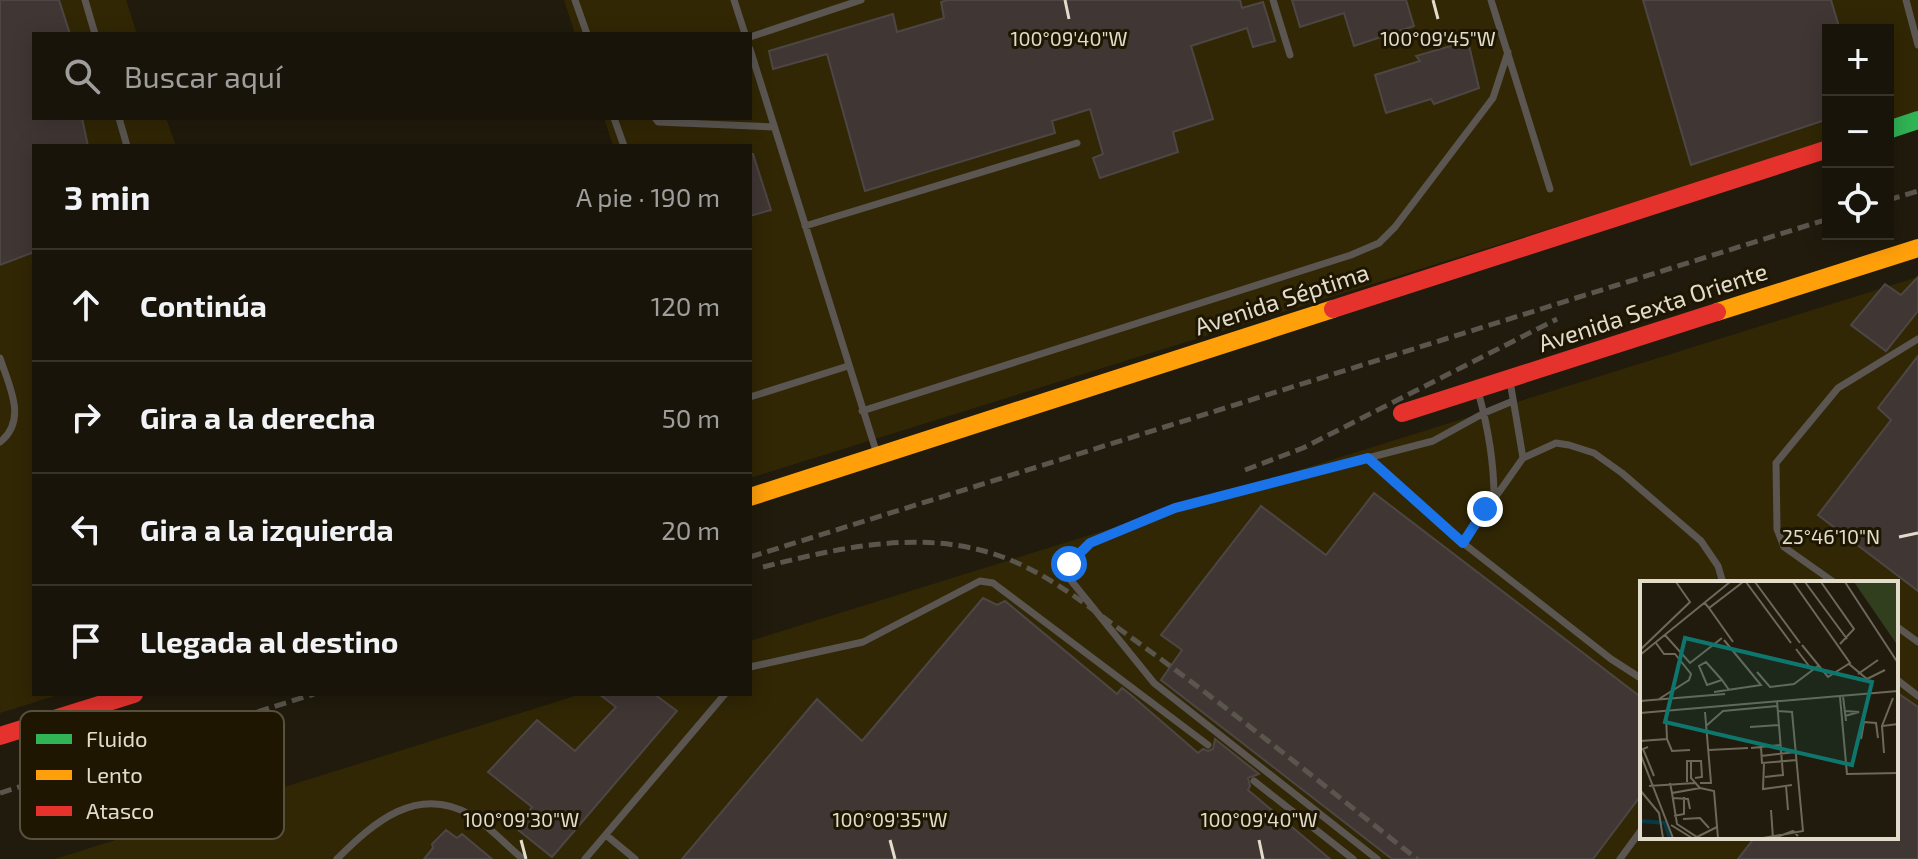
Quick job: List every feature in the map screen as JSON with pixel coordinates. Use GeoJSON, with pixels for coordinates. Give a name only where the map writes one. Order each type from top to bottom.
{"type":"FeatureCollection","features":[{"type":"Feature","properties":{"kind":"street"},"geometry":{"type":"LineString","coordinates":[[1894,128],[1918,120]]}},
{"type":"Feature","properties":{"kind":"street","name":"Avenida Séptima"},"geometry":{"type":"LineString","coordinates":[[752,496],[1822,151]]}},
{"type":"Feature","properties":{"kind":"street","name":"Avenida Sexta Oriente"},"geometry":{"type":"LineString","coordinates":[[1402,413],[1918,248]]}},
{"type":"Feature","properties":{"kind":"street"},"geometry":{"type":"LineString","coordinates":[[80,711],[128,696]]}},
{"type":"Feature","properties":{"kind":"street"},"geometry":{"type":"LineString","coordinates":[[0,736],[20,730]]}},
{"type":"Feature","properties":{"kind":"lane"},"geometry":{"type":"LineString","coordinates":[[85,0],[94,32]]}},
{"type":"Feature","properties":{"kind":"lane"},"geometry":{"type":"LineString","coordinates":[[734,0],[746,32]]}},
{"type":"Feature","properties":{"kind":"lane"},"geometry":{"type":"LineString","coordinates":[[752,35],[861,0]]}},
{"type":"Feature","properties":{"kind":"lane"},"geometry":{"type":"LineString","coordinates":[[1273,0],[1290,55]]}},
{"type":"Feature","properties":{"kind":"lane"},"geometry":{"type":"LineString","coordinates":[[1491,0],[1550,189]]}},
{"type":"Feature","properties":{"kind":"lane"},"geometry":{"type":"LineString","coordinates":[[1906,0],[1918,45]]}},
{"type":"Feature","properties":{"kind":"lane"},"geometry":{"type":"LineString","coordinates":[[577,1],[586,32]]}},
{"type":"Feature","properties":{"kind":"lane"},"geometry":{"type":"LineString","coordinates":[[862,411],[1336,260],[1379,243],[1395,227],[1493,98],[1508,52]]}},
{"type":"Feature","properties":{"kind":"lane"},"geometry":{"type":"LineString","coordinates":[[752,56],[878,456]]}},
{"type":"Feature","properties":{"kind":"lane"},"geometry":{"type":"LineString","coordinates":[[120,120],[126,144]]}},
{"type":"Feature","properties":{"kind":"lane"},"geometry":{"type":"LineString","coordinates":[[615,120],[623,144]]}},
{"type":"Feature","properties":{"kind":"lane"},"geometry":{"type":"LineString","coordinates":[[656,120],[774,127]]}},
{"type":"Feature","properties":{"kind":"lane"},"geometry":{"type":"LineString","coordinates":[[805,226],[1077,143]]}},
{"type":"Feature","properties":{"kind":"lane"},"geometry":{"type":"LineString","coordinates":[[1832,581],[1784,547],[1777,529],[1776,463],[1838,388],[1918,339]]}},
{"type":"Feature","properties":{"kind":"lane"},"geometry":{"type":"LineString","coordinates":[[0,358],[15,403],[15,424],[0,442]]}},
{"type":"Feature","properties":{"kind":"lane"},"geometry":{"type":"LineString","coordinates":[[752,396],[848,366]]}},
{"type":"Feature","properties":{"kind":"lane"},"geometry":{"type":"LineString","coordinates":[[1509,379],[1523,458]]}},
{"type":"Feature","properties":{"kind":"lane"},"geometry":{"type":"LineString","coordinates":[[1477,389],[1494,470],[1494,499]]}},
{"type":"Feature","properties":{"kind":"lane"},"geometry":{"type":"LineString","coordinates":[[1377,859],[1154,683],[1069,578],[1069,564],[1090,543],[1175,508],[1433,441],[1513,401]]}},
{"type":"Feature","properties":{"kind":"lane"},"geometry":{"type":"LineString","coordinates":[[1463,543],[1523,458],[1556,443],[1594,453],[1622,473],[1701,541],[1718,566],[1722,581]]}},
{"type":"Feature","properties":{"kind":"lane"},"geometry":{"type":"LineString","coordinates":[[1368,458],[1463,543],[1611,659],[1640,678]]}},
{"type":"Feature","properties":{"kind":"lane"},"geometry":{"type":"LineString","coordinates":[[752,667],[863,642],[980,581],[993,583],[1208,745]]}},
{"type":"Feature","properties":{"kind":"lane"},"geometry":{"type":"LineString","coordinates":[[1898,627],[1918,642]]}},
{"type":"Feature","properties":{"kind":"lane"},"geometry":{"type":"LineString","coordinates":[[1898,681],[1918,696]]}},
{"type":"Feature","properties":{"kind":"lane"},"geometry":{"type":"LineString","coordinates":[[585,859],[723,696]]}},
{"type":"Feature","properties":{"kind":"lane"},"geometry":{"type":"LineString","coordinates":[[1254,781],[1353,859]]}},
{"type":"Feature","properties":{"kind":"lane"},"geometry":{"type":"LineString","coordinates":[[337,859],[367,829],[392,814],[411,806],[435,802],[470,815],[523,859]]}},
{"type":"Feature","properties":{"kind":"lane"},"geometry":{"type":"LineString","coordinates":[[1620,859],[1640,832]]}},
{"type":"Feature","properties":{"kind":"lane"},"geometry":{"type":"LineString","coordinates":[[606,835],[635,859]]}},
{"type":"Feature","properties":{"kind":"shaded area"},"geometry":{"type":"Polygon","coordinates":[[[0,0],[126,0],[136,32],[32,32],[32,120],[167,120],[175,144],[32,144],[32,696],[55,696],[0,713],[0,0]]]}},
{"type":"Feature","properties":{"kind":"shaded area"},"geometry":{"type":"Polygon","coordinates":[[[564,0],[1918,0],[1918,114],[1894,122],[1894,24],[1822,24],[1822,144],[752,477],[752,144],[612,144],[605,120],[752,120],[752,32],[574,32],[564,0]]]}},
{"type":"Feature","properties":{"kind":"shaded area"},"geometry":{"type":"Polygon","coordinates":[[[1918,277],[1918,859],[55,859],[119,839],[284,839],[284,787],[575,696],[752,696],[752,640],[1918,277]]]}},
{"type":"Feature","properties":{"kind":"building"},"geometry":{"type":"Polygon","coordinates":[[[0,0],[59,0],[69,32],[32,32],[32,120],[82,120],[88,144],[32,144],[32,253],[0,265],[0,0]]]}},
{"type":"Feature","properties":{"kind":"building"},"geometry":{"type":"Polygon","coordinates":[[[1240,0],[1242,8],[1263,2],[1275,41],[1253,47],[1247,28],[1191,46],[1213,119],[1173,132],[1178,152],[1100,178],[1093,158],[1103,154],[1090,109],[1052,121],[1055,133],[865,191],[827,54],[773,69],[769,51],[893,14],[897,32],[944,18],[941,2],[1240,0]]]}},
{"type":"Feature","properties":{"kind":"building"},"geometry":{"type":"Polygon","coordinates":[[[1292,0],[1406,0],[1414,26],[1354,46],[1344,13],[1300,27],[1292,0]]]}},
{"type":"Feature","properties":{"kind":"building"},"geometry":{"type":"Polygon","coordinates":[[[1643,0],[1831,0],[1838,24],[1822,24],[1822,121],[1691,165],[1643,0]]]}},
{"type":"Feature","properties":{"kind":"building"},"geometry":{"type":"Polygon","coordinates":[[[1468,41],[1479,88],[1434,104],[1431,99],[1386,113],[1375,75],[1420,61],[1416,56],[1468,41]]]}},
{"type":"Feature","properties":{"kind":"building"},"geometry":{"type":"Polygon","coordinates":[[[752,154],[753,154],[771,210],[752,215],[752,154]]]}},
{"type":"Feature","properties":{"kind":"building"},"geometry":{"type":"Polygon","coordinates":[[[1918,277],[1918,311],[1886,351],[1851,325],[1885,284],[1901,295],[1918,277]]]}},
{"type":"Feature","properties":{"kind":"building"},"geometry":{"type":"Polygon","coordinates":[[[1918,356],[1918,591],[1818,515],[1891,420],[1878,408],[1918,356]]]}},
{"type":"Feature","properties":{"kind":"building"},"geometry":{"type":"Polygon","coordinates":[[[1374,493],[1640,696],[1640,797],[1593,859],[1392,859],[1161,680],[1182,650],[1161,635],[1261,506],[1326,555],[1374,493]]]}},
{"type":"Feature","properties":{"kind":"building"},"geometry":{"type":"Polygon","coordinates":[[[983,598],[997,605],[1005,601],[1117,694],[1122,688],[1131,695],[1198,753],[1203,749],[1213,749],[1215,739],[1259,774],[1248,778],[1248,790],[1330,859],[682,859],[817,699],[862,741],[983,598]]]}},
{"type":"Feature","properties":{"kind":"building"},"geometry":{"type":"Polygon","coordinates":[[[1898,693],[1918,707],[1918,859],[1738,859],[1753,839],[1898,839],[1898,693]]]}},
{"type":"Feature","properties":{"kind":"building"},"geometry":{"type":"Polygon","coordinates":[[[602,696],[657,696],[677,711],[552,857],[517,829],[532,807],[488,772],[537,720],[575,751],[616,707],[602,696]]]}},
{"type":"Feature","properties":{"kind":"building"},"geometry":{"type":"Polygon","coordinates":[[[446,830],[457,838],[462,834],[492,859],[424,859],[433,848],[432,844],[446,830]]]}},
{"type":"Feature","properties":{"kind":"railway"},"geometry":{"type":"LineString","coordinates":[[1894,198],[1918,191]]}},
{"type":"Feature","properties":{"kind":"railway"},"geometry":{"type":"LineString","coordinates":[[752,556],[1822,221]]}},
{"type":"Feature","properties":{"kind":"railway"},"geometry":{"type":"LineString","coordinates":[[1245,470],[1303,448],[1557,319]]}},
{"type":"Feature","properties":{"kind":"railway"},"geometry":{"type":"LineString","coordinates":[[763,567],[845,549],[901,543],[956,545],[984,551],[1024,566],[1078,599],[1166,663],[1417,859]]}},
{"type":"Feature","properties":{"kind":"railway"},"geometry":{"type":"LineString","coordinates":[[260,711],[308,696]]}},
{"type":"Feature","properties":{"kind":"railway"},"geometry":{"type":"LineString","coordinates":[[0,793],[20,787]]}},
{"type":"Feature","properties":{"kind":"traffic: fast"},"geometry":{"type":"LineString","coordinates":[[1894,128],[1918,120]]}},
{"type":"Feature","properties":{"kind":"traffic: slow"},"geometry":{"type":"LineString","coordinates":[[1717,312],[1918,248]]}},
{"type":"Feature","properties":{"kind":"traffic: slow"},"geometry":{"type":"LineString","coordinates":[[752,496],[1333,309]]}},
{"type":"Feature","properties":{"kind":"traffic: jam"},"geometry":{"type":"LineString","coordinates":[[1333,309],[1822,151]]}},
{"type":"Feature","properties":{"kind":"traffic: jam"},"geometry":{"type":"LineString","coordinates":[[1402,413],[1717,312]]}},
{"type":"Feature","properties":{"kind":"traffic: jam"},"geometry":{"type":"LineString","coordinates":[[80,711],[128,696]]}},
{"type":"Feature","properties":{"kind":"traffic: jam"},"geometry":{"type":"LineString","coordinates":[[0,736],[20,730]]}},
{"type":"Feature","properties":{"kind":"route"},"geometry":{"type":"LineString","coordinates":[[1069,564],[1090,543],[1175,508],[1368,458],[1463,543],[1485,509]]}}]}
